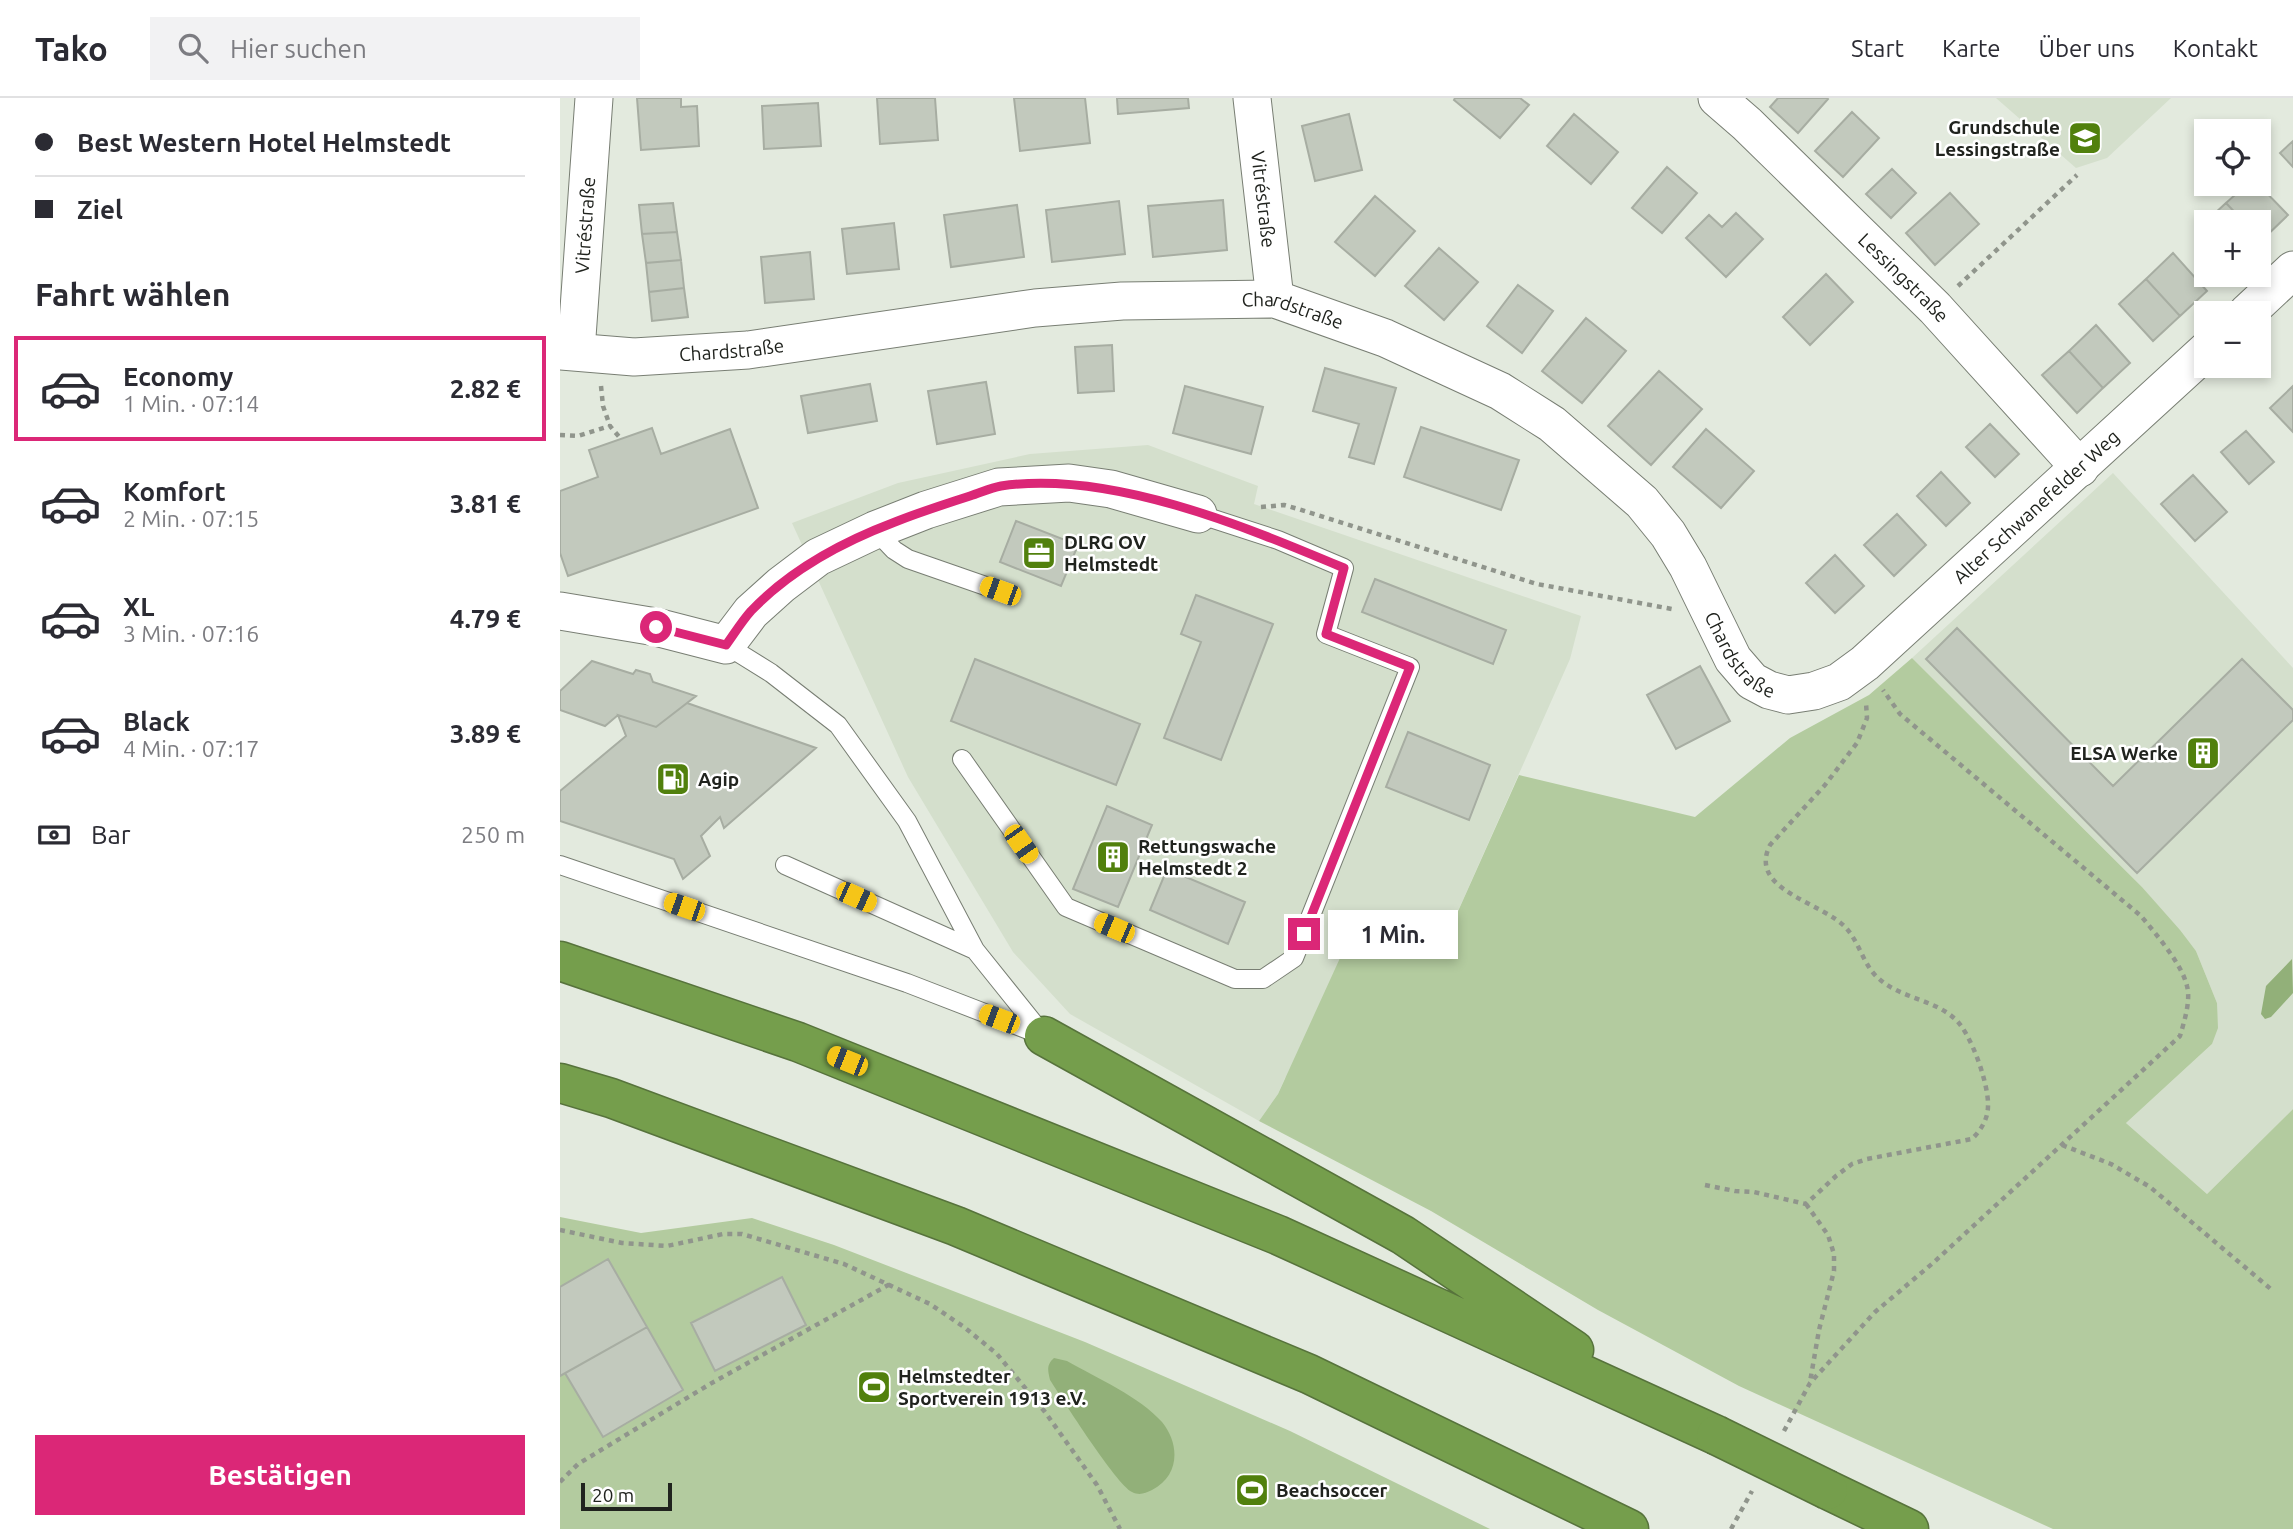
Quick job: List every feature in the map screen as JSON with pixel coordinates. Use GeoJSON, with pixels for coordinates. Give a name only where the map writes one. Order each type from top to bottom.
{"type":"FeatureCollection","features":[{"type":"Feature","properties":{"kind":"highway"},"geometry":{"type":"LineString","coordinates":[[560,961],[798,1042],[1278,1235],[1716,1435],[1909,1529]]}},
{"type":"Feature","properties":{"kind":"highway"},"geometry":{"type":"LineString","coordinates":[[1044,1036],[1403,1235],[1669,1414]]}},
{"type":"Feature","properties":{"kind":"highway"},"geometry":{"type":"LineString","coordinates":[[560,1083],[611,1098],[994,1242],[1309,1374],[1629,1529]]}},
{"type":"Feature","properties":{"kind":"street","name":"Vitréstraße"},"geometry":{"type":"LineString","coordinates":[[568,351],[594,98]]}},
{"type":"Feature","properties":{"kind":"street","name":"Vitréstraße"},"geometry":{"type":"LineString","coordinates":[[1252,98],[1275,299]]}},
{"type":"Feature","properties":{"kind":"street","name":"Lessingstraße"},"geometry":{"type":"LineString","coordinates":[[1717,98],[1935,308],[2080,468]]}},
{"type":"Feature","properties":{"kind":"street"},"geometry":{"type":"LineString","coordinates":[[2260,301],[2293,270]]}},
{"type":"Feature","properties":{"kind":"street","name":"Chardstraße"},"geometry":{"type":"LineString","coordinates":[[568,351],[634,357],[748,349],[1035,308],[1122,301],[1275,299],[1385,338],[1500,391],[1552,424],[1642,502],[1668,534],[1733,659],[1752,681],[1769,690],[1788,695],[1814,691],[1839,682],[1865,663]]}},
{"type":"Feature","properties":{"kind":"street","name":"Alter Schwanefelder Weg"},"geometry":{"type":"LineString","coordinates":[[1865,663],[2194,362]]}},
{"type":"Feature","properties":{"kind":"street"},"geometry":{"type":"LineString","coordinates":[[560,611],[656,627],[726,645],[751,612],[818,557],[875,530],[999,486],[1069,483],[1111,489],[1198,514]]}},
{"type":"Feature","properties":{"kind":"lane"},"geometry":{"type":"LineString","coordinates":[[962,759],[1066,907],[1235,979],[1263,979],[1294,958],[1410,667],[1326,634],[1344,568],[1278,540],[1198,514]]}},
{"type":"Feature","properties":{"kind":"lane"},"geometry":{"type":"LineString","coordinates":[[875,530],[894,550],[908,559],[1000,591]]}},
{"type":"Feature","properties":{"kind":"lane"},"geometry":{"type":"LineString","coordinates":[[726,645],[771,673],[838,725],[907,821],[975,950],[1044,1036]]}},
{"type":"Feature","properties":{"kind":"lane"},"geometry":{"type":"LineString","coordinates":[[560,865],[907,983],[1044,1036]]}},
{"type":"Feature","properties":{"kind":"lane"},"geometry":{"type":"LineString","coordinates":[[785,865],[975,950]]}},
{"type":"Feature","properties":{"kind":"path"},"geometry":{"type":"LineString","coordinates":[[1935,308],[2077,175]]}},
{"type":"Feature","properties":{"kind":"path"},"geometry":{"type":"LineString","coordinates":[[560,435],[578,436],[610,426],[621,439]]}},
{"type":"Feature","properties":{"kind":"path"},"geometry":{"type":"LineString","coordinates":[[1259,508],[1284,505],[1537,584],[1711,617]]}},
{"type":"Feature","properties":{"kind":"path"},"geometry":{"type":"LineString","coordinates":[[1795,1412],[1810,1383],[1875,1312],[1933,1263],[2180,1036],[2188,987],[2161,940],[2141,916],[1900,714],[1865,663]]}},
{"type":"Feature","properties":{"kind":"path"},"geometry":{"type":"LineString","coordinates":[[1806,1204],[1852,1164],[1972,1139],[1982,1129],[1989,1108],[1987,1087],[1957,1020],[1944,1011],[1897,992],[1875,974],[1846,928],[1774,882],[1766,872],[1764,857],[1770,845],[1825,785],[1857,743],[1867,718],[1865,663]]}},
{"type":"Feature","properties":{"kind":"path"},"geometry":{"type":"LineString","coordinates":[[2062,1145],[2111,1164],[2150,1187],[2272,1290]]}},
{"type":"Feature","properties":{"kind":"path"},"geometry":{"type":"LineString","coordinates":[[1705,1185],[1754,1192],[1806,1204],[1828,1235],[1834,1254],[1833,1270],[1810,1383]]}},
{"type":"Feature","properties":{"kind":"path"},"geometry":{"type":"LineString","coordinates":[[560,1230],[622,1243],[667,1246],[723,1234],[742,1234],[844,1264],[930,1304],[998,1354],[1045,1412],[1097,1485],[1120,1529]]}},
{"type":"Feature","properties":{"kind":"path"},"geometry":{"type":"LineString","coordinates":[[560,1482],[579,1464],[686,1399],[890,1284]]}},
{"type":"Feature","properties":{"kind":"shaded area","name":"Grundschule Lessingstraße"},"geometry":{"type":"Polygon","coordinates":[[[1996,98],[2171,98],[2107,158],[2076,168],[1996,98]]]}},
{"type":"Feature","properties":{"kind":"shaded area"},"geometry":{"type":"Polygon","coordinates":[[[1148,445],[1258,486],[1254,504],[1581,616],[1570,659],[1438,956],[1285,1078],[1278,1094],[1259,1121],[1070,1014],[1013,952],[908,777],[792,523],[898,483],[1030,454],[1148,445]]]}},
{"type":"Feature","properties":{"kind":"shaded area"},"geometry":{"type":"Polygon","coordinates":[[[2113,473],[2293,668],[2293,1109],[2207,1194],[2126,1123],[2212,1044],[2217,1003],[2196,951],[2142,887],[1912,658],[2113,473]]]}},
{"type":"Feature","properties":{"kind":"shaded area"},"geometry":{"type":"Polygon","coordinates":[[[1912,658],[2142,887],[2196,951],[2217,1003],[2218,1028],[2212,1044],[2126,1123],[2207,1194],[2293,1109],[2293,1529],[2053,1529],[1739,1386],[1598,1310],[1431,1211],[1259,1121],[1278,1094],[1356,923],[1438,956],[1519,775],[1695,817],[1790,738],[1869,695],[1912,658]]]}},
{"type":"Feature","properties":{"kind":"shaded area"},"geometry":{"type":"Polygon","coordinates":[[[2292,959],[2293,993],[2271,1017],[2265,1019],[2261,1014],[2266,986],[2292,959]]]}},
{"type":"Feature","properties":{"kind":"shaded area","name":"Helmstedter Sportverein 1913 e.V."},"geometry":{"type":"Polygon","coordinates":[[[560,1217],[641,1233],[752,1218],[834,1245],[1085,1342],[1290,1431],[1490,1529],[560,1529],[560,1217]]]}},
{"type":"Feature","properties":{"kind":"shaded area"},"geometry":{"type":"Polygon","coordinates":[[[1054,1358],[1067,1361],[1118,1388],[1162,1422],[1172,1440],[1174,1459],[1168,1477],[1161,1484],[1142,1494],[1132,1492],[1124,1486],[1050,1380],[1048,1371],[1054,1358]]]}},
{"type":"Feature","properties":{"kind":"building"},"geometry":{"type":"Polygon","coordinates":[[[637,98],[681,98],[681,107],[697,106],[699,146],[641,150],[637,98]]]}},
{"type":"Feature","properties":{"kind":"building"},"geometry":{"type":"Polygon","coordinates":[[[877,98],[935,98],[938,140],[880,144],[877,98]]]}},
{"type":"Feature","properties":{"kind":"building"},"geometry":{"type":"Polygon","coordinates":[[[1014,98],[1085,98],[1090,143],[1020,151],[1014,98]]]}},
{"type":"Feature","properties":{"kind":"building"},"geometry":{"type":"Polygon","coordinates":[[[1117,98],[1188,98],[1189,108],[1118,114],[1117,98]]]}},
{"type":"Feature","properties":{"kind":"building"},"geometry":{"type":"Polygon","coordinates":[[[1520,98],[1529,105],[1500,138],[1454,100],[1520,98]]]}},
{"type":"Feature","properties":{"kind":"building"},"geometry":{"type":"Polygon","coordinates":[[[1778,98],[1828,99],[1798,133],[1770,107],[1778,98]]]}},
{"type":"Feature","properties":{"kind":"building"},"geometry":{"type":"Polygon","coordinates":[[[818,103],[821,146],[764,149],[762,106],[818,103]]]}},
{"type":"Feature","properties":{"kind":"building"},"geometry":{"type":"Polygon","coordinates":[[[1852,112],[1879,138],[1843,177],[1815,151],[1852,112]]]}},
{"type":"Feature","properties":{"kind":"building"},"geometry":{"type":"Polygon","coordinates":[[[1349,114],[1362,170],[1315,181],[1302,126],[1349,114]]]}},
{"type":"Feature","properties":{"kind":"building"},"geometry":{"type":"Polygon","coordinates":[[[1574,114],[1618,152],[1591,184],[1547,146],[1574,114]]]}},
{"type":"Feature","properties":{"kind":"building"},"geometry":{"type":"Polygon","coordinates":[[[2293,141],[2293,167],[2280,153],[2293,141]]]}},
{"type":"Feature","properties":{"kind":"building"},"geometry":{"type":"Polygon","coordinates":[[[1667,167],[1697,193],[1662,233],[1632,208],[1667,167]]]}},
{"type":"Feature","properties":{"kind":"building"},"geometry":{"type":"Polygon","coordinates":[[[1892,169],[1916,193],[1891,218],[1866,194],[1892,169]]]}},
{"type":"Feature","properties":{"kind":"building"},"geometry":{"type":"Polygon","coordinates":[[[1950,193],[1979,224],[1935,265],[1906,233],[1950,193]]]}},
{"type":"Feature","properties":{"kind":"building"},"geometry":{"type":"Polygon","coordinates":[[[1375,196],[1415,231],[1375,276],[1335,242],[1375,196]]]}},
{"type":"Feature","properties":{"kind":"building"},"geometry":{"type":"Polygon","coordinates":[[[2234,196],[2270,196],[2288,215],[2271,231],[2271,210],[2233,210],[2226,203],[2234,196]]]}},
{"type":"Feature","properties":{"kind":"building"},"geometry":{"type":"Polygon","coordinates":[[[1223,200],[1227,250],[1153,257],[1148,206],[1223,200]]]}},
{"type":"Feature","properties":{"kind":"building"},"geometry":{"type":"Polygon","coordinates":[[[1119,201],[1125,254],[1052,262],[1046,210],[1119,201]]]}},
{"type":"Feature","properties":{"kind":"building"},"geometry":{"type":"Polygon","coordinates":[[[673,203],[677,232],[642,234],[639,205],[673,203]]]}},
{"type":"Feature","properties":{"kind":"building"},"geometry":{"type":"Polygon","coordinates":[[[2226,203],[2233,210],[2218,210],[2226,203]]]}},
{"type":"Feature","properties":{"kind":"building"},"geometry":{"type":"Polygon","coordinates":[[[1017,205],[1024,257],[951,267],[944,215],[1017,205]]]}},
{"type":"Feature","properties":{"kind":"building"},"geometry":{"type":"Polygon","coordinates":[[[1736,213],[1763,239],[1726,277],[1686,238],[1709,215],[1722,227],[1736,213]]]}},
{"type":"Feature","properties":{"kind":"building"},"geometry":{"type":"Polygon","coordinates":[[[894,223],[899,269],[847,274],[842,229],[894,223]]]}},
{"type":"Feature","properties":{"kind":"building"},"geometry":{"type":"Polygon","coordinates":[[[677,232],[681,260],[646,263],[642,234],[677,232]]]}},
{"type":"Feature","properties":{"kind":"building"},"geometry":{"type":"Polygon","coordinates":[[[1439,248],[1478,282],[1444,320],[1405,286],[1439,248]]]}},
{"type":"Feature","properties":{"kind":"building"},"geometry":{"type":"Polygon","coordinates":[[[810,252],[814,299],[765,303],[761,257],[810,252]]]}},
{"type":"Feature","properties":{"kind":"building"},"geometry":{"type":"Polygon","coordinates":[[[2173,253],[2194,276],[2194,287],[2203,287],[2207,291],[2180,316],[2146,279],[2173,253]]]}},
{"type":"Feature","properties":{"kind":"building"},"geometry":{"type":"Polygon","coordinates":[[[681,260],[684,288],[649,292],[646,263],[681,260]]]}},
{"type":"Feature","properties":{"kind":"building"},"geometry":{"type":"Polygon","coordinates":[[[1826,274],[1853,302],[1810,345],[1783,317],[1826,274]]]}},
{"type":"Feature","properties":{"kind":"building"},"geometry":{"type":"Polygon","coordinates":[[[2146,279],[2180,316],[2153,341],[2119,304],[2146,279]]]}},
{"type":"Feature","properties":{"kind":"building"},"geometry":{"type":"Polygon","coordinates":[[[1518,285],[1553,311],[1522,353],[1487,326],[1518,285]]]}},
{"type":"Feature","properties":{"kind":"building"},"geometry":{"type":"Polygon","coordinates":[[[684,288],[688,317],[652,321],[649,292],[684,288]]]}},
{"type":"Feature","properties":{"kind":"building"},"geometry":{"type":"Polygon","coordinates":[[[1586,318],[1626,351],[1582,403],[1542,371],[1586,318]]]}},
{"type":"Feature","properties":{"kind":"building"},"geometry":{"type":"Polygon","coordinates":[[[2096,325],[2130,363],[2103,388],[2069,351],[2096,325]]]}},
{"type":"Feature","properties":{"kind":"building"},"geometry":{"type":"Polygon","coordinates":[[[1112,345],[1114,391],[1078,393],[1075,347],[1112,345]]]}},
{"type":"Feature","properties":{"kind":"building"},"geometry":{"type":"Polygon","coordinates":[[[2069,351],[2103,388],[2077,413],[2042,375],[2069,351]]]}},
{"type":"Feature","properties":{"kind":"building"},"geometry":{"type":"Polygon","coordinates":[[[1325,368],[1396,388],[1374,464],[1349,457],[1359,424],[1313,411],[1325,368]]]}},
{"type":"Feature","properties":{"kind":"building"},"geometry":{"type":"Polygon","coordinates":[[[1659,371],[1702,409],[1651,465],[1608,426],[1659,371]]]}},
{"type":"Feature","properties":{"kind":"building"},"geometry":{"type":"Polygon","coordinates":[[[986,382],[995,434],[937,444],[928,391],[986,382]]]}},
{"type":"Feature","properties":{"kind":"building"},"geometry":{"type":"Polygon","coordinates":[[[870,384],[877,421],[808,433],[801,396],[870,384]]]}},
{"type":"Feature","properties":{"kind":"building"},"geometry":{"type":"Polygon","coordinates":[[[1185,386],[1263,407],[1251,454],[1173,433],[1185,386]]]}},
{"type":"Feature","properties":{"kind":"building"},"geometry":{"type":"Polygon","coordinates":[[[2293,386],[2293,432],[2270,408],[2293,386]]]}},
{"type":"Feature","properties":{"kind":"building"},"geometry":{"type":"Polygon","coordinates":[[[1990,424],[2019,454],[1995,477],[1966,447],[1990,424]]]}},
{"type":"Feature","properties":{"kind":"building"},"geometry":{"type":"Polygon","coordinates":[[[1421,427],[1519,460],[1501,510],[1404,477],[1421,427]]]}},
{"type":"Feature","properties":{"kind":"building"},"geometry":{"type":"Polygon","coordinates":[[[652,428],[661,454],[730,429],[758,508],[568,576],[560,553],[560,491],[598,477],[589,450],[652,428]]]}},
{"type":"Feature","properties":{"kind":"building"},"geometry":{"type":"Polygon","coordinates":[[[1706,429],[1754,471],[1721,508],[1673,467],[1706,429]]]}},
{"type":"Feature","properties":{"kind":"building"},"geometry":{"type":"Polygon","coordinates":[[[2246,431],[2274,462],[2249,484],[2221,452],[2246,431]]]}},
{"type":"Feature","properties":{"kind":"building"},"geometry":{"type":"Polygon","coordinates":[[[1941,472],[1970,503],[1946,526],[1917,496],[1941,472]]]}},
{"type":"Feature","properties":{"kind":"building"},"geometry":{"type":"Polygon","coordinates":[[[2193,475],[2227,512],[2195,541],[2161,504],[2193,475]]]}},
{"type":"Feature","properties":{"kind":"building"},"geometry":{"type":"Polygon","coordinates":[[[1897,514],[1926,545],[1894,576],[1864,545],[1897,514]]]}},
{"type":"Feature","properties":{"kind":"building","name":"DLRG OV Helmstedt"},"geometry":{"type":"Polygon","coordinates":[[[1016,521],[1078,545],[1061,586],[1000,562],[1016,521]]]}},
{"type":"Feature","properties":{"kind":"building"},"geometry":{"type":"Polygon","coordinates":[[[1835,555],[1864,586],[1835,613],[1806,583],[1835,555]]]}},
{"type":"Feature","properties":{"kind":"building"},"geometry":{"type":"Polygon","coordinates":[[[1375,579],[1506,630],[1493,664],[1362,612],[1375,579]]]}},
{"type":"Feature","properties":{"kind":"building"},"geometry":{"type":"Polygon","coordinates":[[[1196,595],[1273,624],[1221,760],[1164,738],[1201,642],[1181,634],[1196,595]]]}},
{"type":"Feature","properties":{"kind":"building","name":"ELSA Werke"},"geometry":{"type":"Polygon","coordinates":[[[1957,628],[2113,786],[2242,659],[2293,710],[2293,720],[2137,873],[1926,659],[1957,628]]]}},
{"type":"Feature","properties":{"kind":"building"},"geometry":{"type":"Polygon","coordinates":[[[975,659],[1140,724],[1116,785],[951,721],[975,659]]]}},
{"type":"Feature","properties":{"kind":"building"},"geometry":{"type":"Polygon","coordinates":[[[592,661],[633,674],[636,670],[650,674],[653,682],[696,696],[656,727],[618,715],[605,726],[560,710],[560,691],[592,661]]]}},
{"type":"Feature","properties":{"kind":"building"},"geometry":{"type":"Polygon","coordinates":[[[1700,666],[1730,721],[1676,749],[1647,695],[1700,666]]]}},
{"type":"Feature","properties":{"kind":"building"},"geometry":{"type":"Polygon","coordinates":[[[687,703],[816,748],[724,828],[720,817],[701,836],[710,856],[683,879],[674,859],[560,821],[560,791],[626,736],[618,715],[656,727],[687,703]]]}},
{"type":"Feature","properties":{"kind":"building"},"geometry":{"type":"Polygon","coordinates":[[[1408,732],[1490,765],[1469,820],[1386,787],[1408,732]]]}},
{"type":"Feature","properties":{"kind":"building","name":"Rettungswache Helmstedt 2"},"geometry":{"type":"Polygon","coordinates":[[[1107,806],[1152,825],[1118,907],[1073,889],[1107,806]]]}},
{"type":"Feature","properties":{"kind":"building"},"geometry":{"type":"Polygon","coordinates":[[[1167,869],[1245,902],[1228,944],[1150,910],[1167,869]]]}},
{"type":"Feature","properties":{"kind":"building"},"geometry":{"type":"Polygon","coordinates":[[[608,1259],[647,1327],[560,1376],[560,1287],[608,1259]]]}},
{"type":"Feature","properties":{"kind":"building"},"geometry":{"type":"Polygon","coordinates":[[[782,1277],[806,1325],[715,1371],[691,1323],[782,1277]]]}},
{"type":"Feature","properties":{"kind":"building"},"geometry":{"type":"Polygon","coordinates":[[[647,1327],[683,1390],[603,1437],[565,1373],[647,1327]]]}},
{"type":"Feature","properties":{"kind":"place","name":"Grundschule Lessingstraße"},"geometry":{"type":"Point","coordinates":[2085,138]}},
{"type":"Feature","properties":{"kind":"place","name":"DLRG OV Helmstedt"},"geometry":{"type":"Point","coordinates":[1039,553]}},
{"type":"Feature","properties":{"kind":"place","name":"ELSA Werke"},"geometry":{"type":"Point","coordinates":[2203,753]}},
{"type":"Feature","properties":{"kind":"place","name":"Agip"},"geometry":{"type":"Point","coordinates":[673,779]}},
{"type":"Feature","properties":{"kind":"place","name":"Rettungswache Helmstedt 2"},"geometry":{"type":"Point","coordinates":[1113,857]}},
{"type":"Feature","properties":{"kind":"place","name":"Helmstedter Sportverein 1913 e.V."},"geometry":{"type":"Point","coordinates":[874,1387]}},
{"type":"Feature","properties":{"kind":"place","name":"Beachsoccer"},"geometry":{"type":"Point","coordinates":[1252,1490]}},
{"type":"Feature","properties":{"kind":"route"},"geometry":{"type":"LineString","coordinates":[[656,627],[726,645],[751,612],[818,557],[875,530],[999,486],[1069,483],[1111,489],[1278,540],[1344,568],[1326,634],[1410,667],[1304,934]]}}]}
